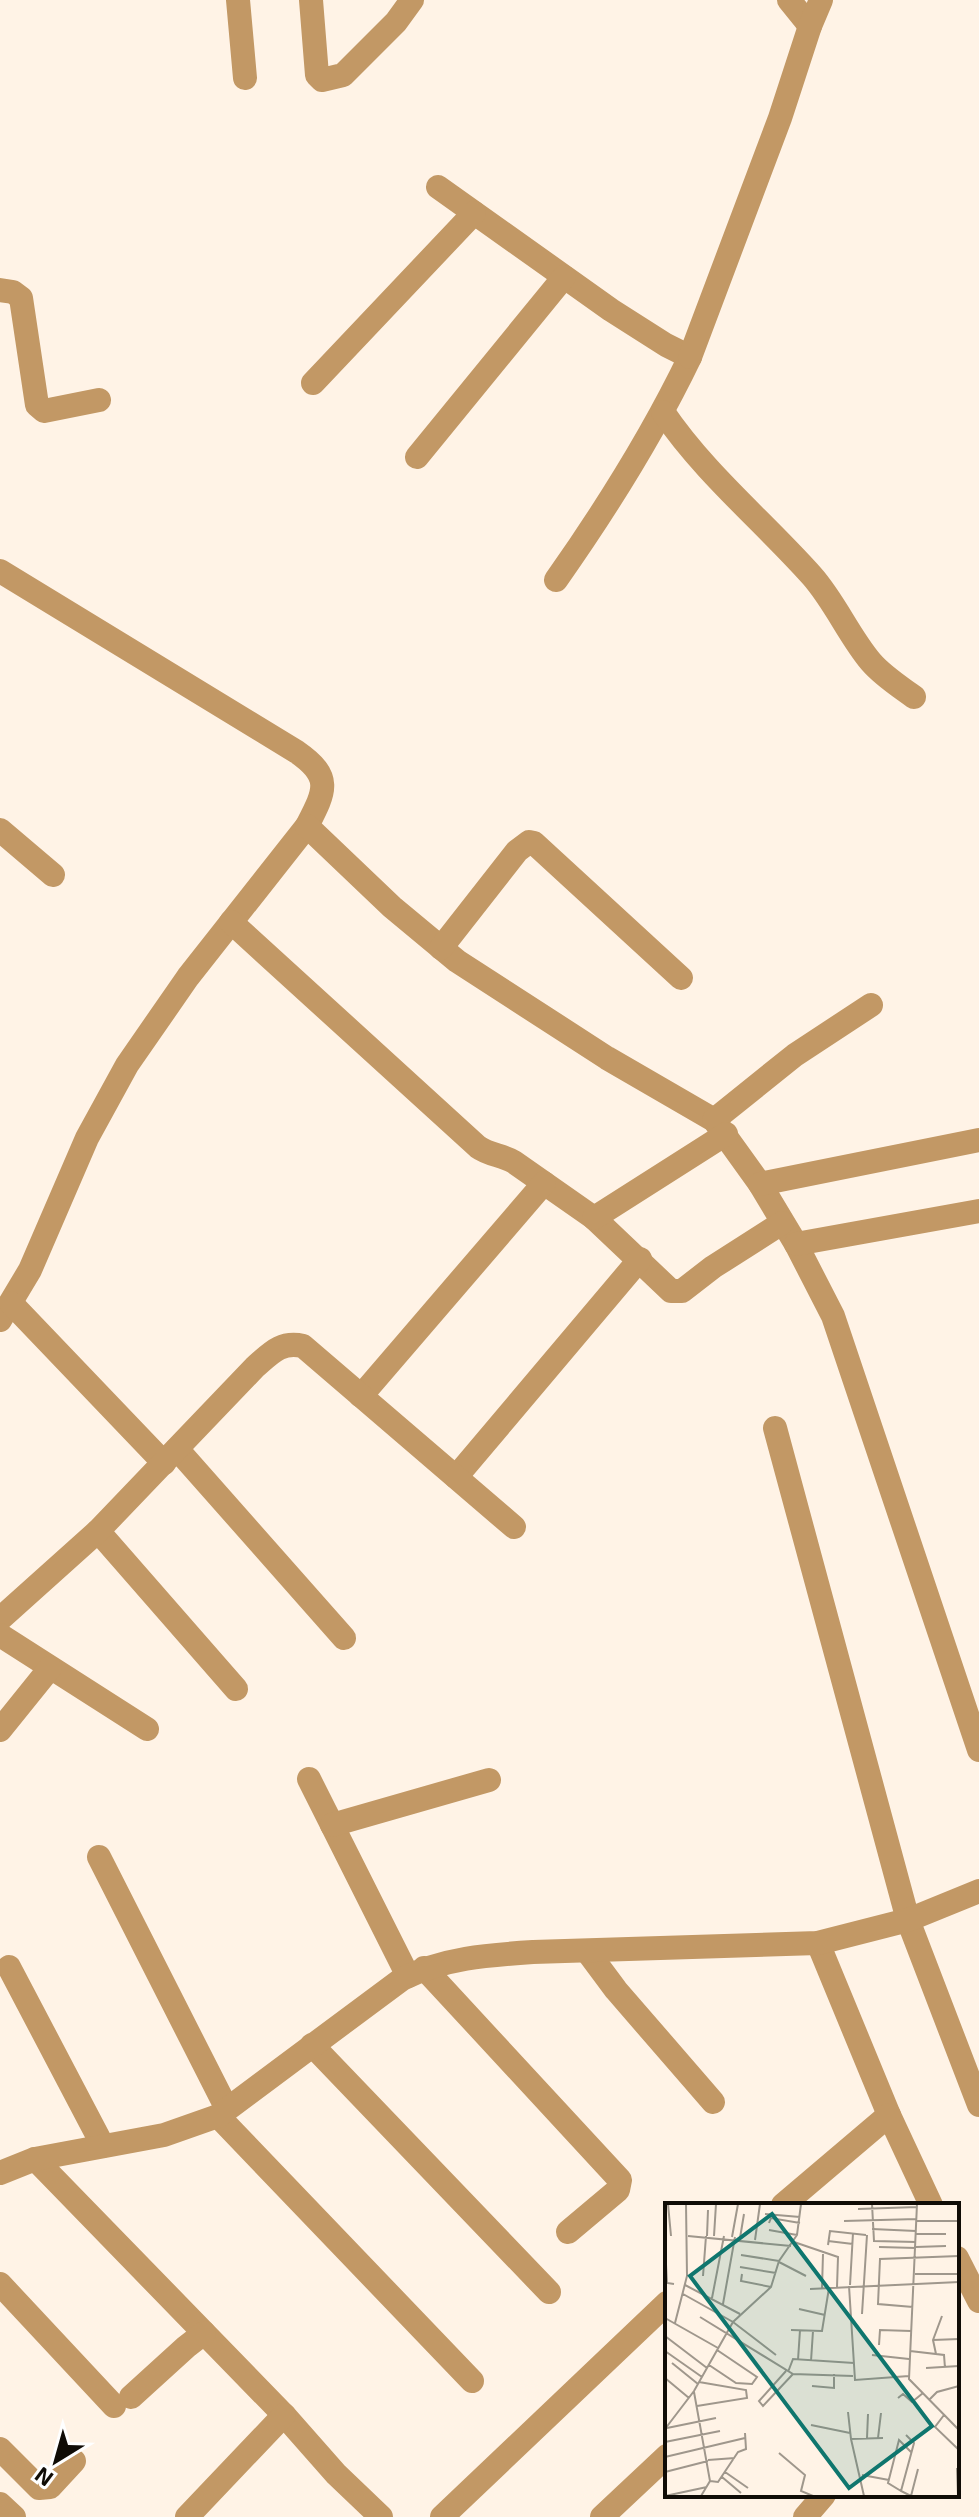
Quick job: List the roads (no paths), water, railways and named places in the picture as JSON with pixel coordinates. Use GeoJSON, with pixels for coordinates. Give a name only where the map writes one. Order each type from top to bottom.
{"type":"FeatureCollection","features":[{"type":"Feature","properties":{"kind":"street"},"geometry":{"type":"LineString","coordinates":[[238,0],[245,78]]}},
{"type":"Feature","properties":{"kind":"street"},"geometry":{"type":"LineString","coordinates":[[311,0],[317,75],[322,80],[343,75],[396,22],[412,0]]}},
{"type":"Feature","properties":{"kind":"street"},"geometry":{"type":"LineString","coordinates":[[789,0],[810,26]]}},
{"type":"Feature","properties":{"kind":"street"},"geometry":{"type":"LineString","coordinates":[[556,580],[625,477],[663,412],[690,357],[821,0]]}},
{"type":"Feature","properties":{"kind":"street"},"geometry":{"type":"LineString","coordinates":[[438,187],[564,277],[655,338],[690,357]]}},
{"type":"Feature","properties":{"kind":"street"},"geometry":{"type":"LineString","coordinates":[[313,383],[474,213]]}},
{"type":"Feature","properties":{"kind":"street"},"geometry":{"type":"LineString","coordinates":[[417,457],[564,277]]}},
{"type":"Feature","properties":{"kind":"street"},"geometry":{"type":"LineString","coordinates":[[0,290],[13,292],[21,298],[37,405],[44,411],[99,400]]}},
{"type":"Feature","properties":{"kind":"street"},"geometry":{"type":"LineString","coordinates":[[663,412],[680,437],[708,468],[814,578],[870,661],[886,678],[914,697]]}},
{"type":"Feature","properties":{"kind":"street"},"geometry":{"type":"LineString","coordinates":[[0,571],[310,761],[321,774],[323,786],[318,805],[307,826],[188,977],[111,1091],[87,1138],[30,1270],[6,1311],[171,1456],[344,1638]]}},
{"type":"Feature","properties":{"kind":"street"},"geometry":{"type":"LineString","coordinates":[[307,826],[392,907],[441,948],[509,996],[720,1127],[760,1184],[796,1244],[833,1316],[979,1750]]}},
{"type":"Feature","properties":{"kind":"street"},"geometry":{"type":"LineString","coordinates":[[0,830],[53,875]]}},
{"type":"Feature","properties":{"kind":"street"},"geometry":{"type":"LineString","coordinates":[[441,948],[517,851],[529,842],[534,843],[681,978]]}},
{"type":"Feature","properties":{"kind":"street"},"geometry":{"type":"LineString","coordinates":[[231,922],[478,1147],[507,1158],[594,1218],[671,1291],[682,1291],[713,1267],[782,1223]]}},
{"type":"Feature","properties":{"kind":"street"},"geometry":{"type":"LineString","coordinates":[[594,1218],[720,1127],[795,1055],[871,1005]]}},
{"type":"Feature","properties":{"kind":"street"},"geometry":{"type":"LineString","coordinates":[[760,1184],[979,1140]]}},
{"type":"Feature","properties":{"kind":"street"},"geometry":{"type":"LineString","coordinates":[[361,1396],[544,1183]]}},
{"type":"Feature","properties":{"kind":"street"},"geometry":{"type":"LineString","coordinates":[[796,1244],[979,1211]]}},
{"type":"Feature","properties":{"kind":"street"},"geometry":{"type":"LineString","coordinates":[[456,1477],[640,1259]]}},
{"type":"Feature","properties":{"kind":"street"},"geometry":{"type":"LineString","coordinates":[[0,1619],[98,1531],[255,1367],[278,1347],[291,1343],[303,1346],[514,1527]]}},
{"type":"Feature","properties":{"kind":"street"},"geometry":{"type":"LineString","coordinates":[[775,1428],[908,1920],[979,2105]]}},
{"type":"Feature","properties":{"kind":"street"},"geometry":{"type":"LineString","coordinates":[[98,1531],[236,1689]]}},
{"type":"Feature","properties":{"kind":"street"},"geometry":{"type":"LineString","coordinates":[[0,1635],[147,1729]]}},
{"type":"Feature","properties":{"kind":"street"},"geometry":{"type":"LineString","coordinates":[[0,1730],[50,1668]]}},
{"type":"Feature","properties":{"kind":"street"},"geometry":{"type":"LineString","coordinates":[[309,1779],[416,1972],[620,2180],[618,2190],[568,2232]]}},
{"type":"Feature","properties":{"kind":"street"},"geometry":{"type":"LineString","coordinates":[[332,1825],[489,1780]]}},
{"type":"Feature","properties":{"kind":"street"},"geometry":{"type":"LineString","coordinates":[[99,1857],[222,2112],[472,2381]]}},
{"type":"Feature","properties":{"kind":"street"},"geometry":{"type":"LineString","coordinates":[[0,2173],[35,2159],[164,2135],[222,2112],[375,1997],[416,1972],[453,1960],[488,1955],[818,1943],[908,1920],[979,1891]]}},
{"type":"Feature","properties":{"kind":"street"},"geometry":{"type":"LineString","coordinates":[[818,1943],[889,2115],[930,2203]]}},
{"type":"Feature","properties":{"kind":"street"},"geometry":{"type":"LineString","coordinates":[[587,1951],[616,1990],[713,2102]]}},
{"type":"Feature","properties":{"kind":"street"},"geometry":{"type":"LineString","coordinates":[[9,1967],[103,2146]]}},
{"type":"Feature","properties":{"kind":"street"},"geometry":{"type":"LineString","coordinates":[[312,2045],[549,2292]]}},
{"type":"Feature","properties":{"kind":"street"},"geometry":{"type":"LineString","coordinates":[[785,2203],[889,2115]]}},
{"type":"Feature","properties":{"kind":"street"},"geometry":{"type":"LineString","coordinates":[[35,2159],[284,2415],[336,2474],[381,2517]]}},
{"type":"Feature","properties":{"kind":"street"},"geometry":{"type":"LineString","coordinates":[[959,2262],[979,2301]]}},
{"type":"Feature","properties":{"kind":"street"},"geometry":{"type":"LineString","coordinates":[[0,2284],[122,2402],[204,2333]]}},
{"type":"Feature","properties":{"kind":"street"},"geometry":{"type":"LineString","coordinates":[[442,2517],[665,2305]]}},
{"type":"Feature","properties":{"kind":"street"},"geometry":{"type":"LineString","coordinates":[[187,2517],[284,2415]]}},
{"type":"Feature","properties":{"kind":"street"},"geometry":{"type":"LineString","coordinates":[[0,2449],[39,2488],[50,2487],[74,2461]]}},
{"type":"Feature","properties":{"kind":"street"},"geometry":{"type":"LineString","coordinates":[[602,2517],[665,2458]]}},
{"type":"Feature","properties":{"kind":"street"},"geometry":{"type":"LineString","coordinates":[[805,2517],[822,2497]]}},
{"type":"Feature","properties":{"kind":"street"},"geometry":{"type":"LineString","coordinates":[[0,2504],[14,2517]]}}]}
